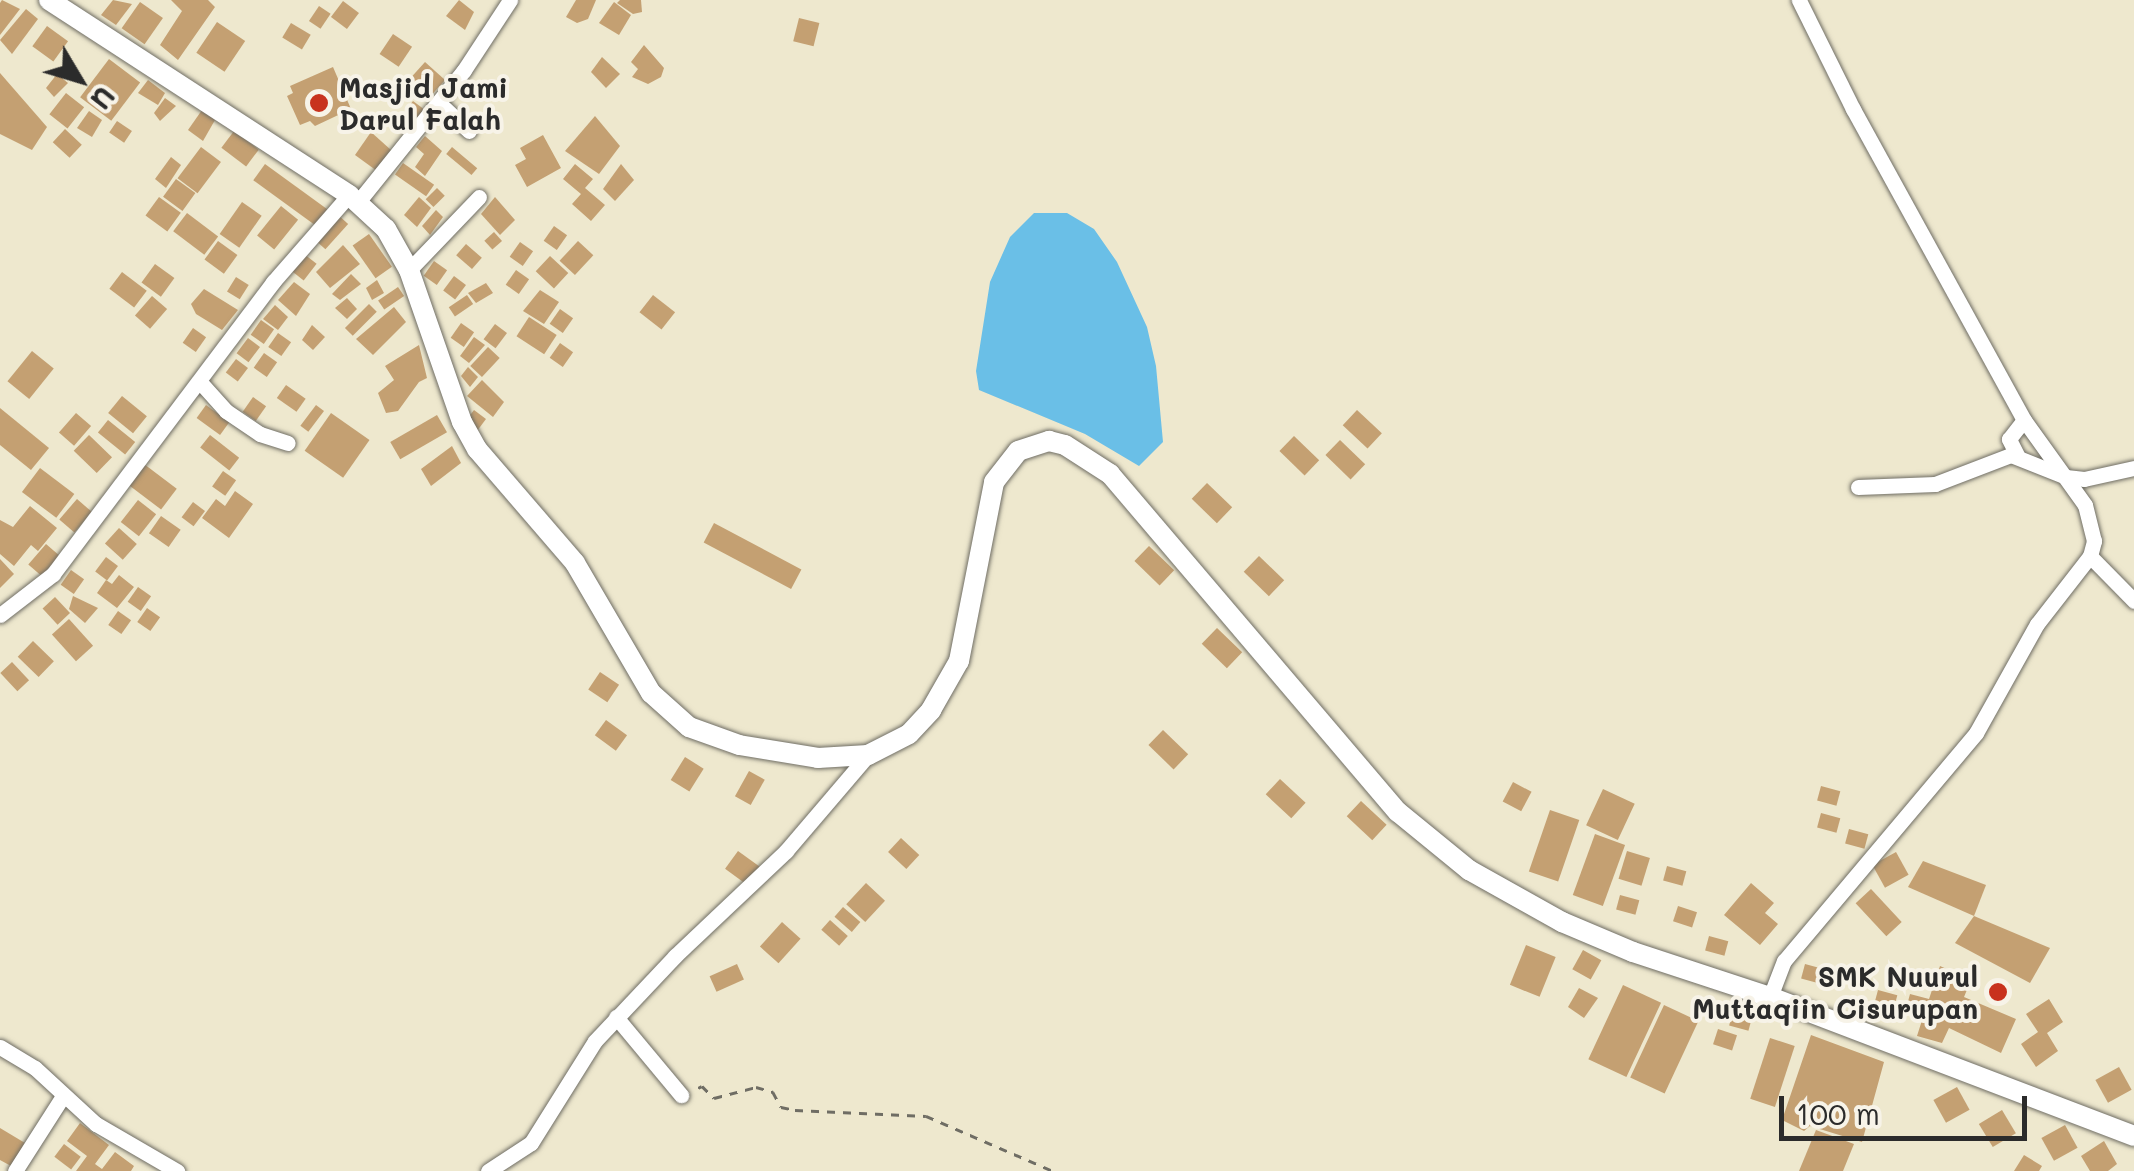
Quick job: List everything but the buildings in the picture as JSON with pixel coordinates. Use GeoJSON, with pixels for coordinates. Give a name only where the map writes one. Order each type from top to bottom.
{"type":"FeatureCollection","features":[{"type":"Feature","properties":{"kind":"main road"},"geometry":{"type":"LineString","coordinates":[[49,0],[74,6],[353,198],[386,230],[409,270],[468,434],[488,465],[575,563],[651,693],[668,711],[713,737],[818,758],[868,755],[909,734],[931,710],[959,661],[986,508],[1004,464],[1034,443],[1064,445],[1095,461],[1133,498],[1354,762],[1430,842],[1468,870],[1562,922],[1632,952],[1770,998],[2134,1136]]}},
{"type":"Feature","properties":{"kind":"street"},"geometry":{"type":"LineString","coordinates":[[0,615],[53,574],[273,282],[439,103],[510,0]]}},
{"type":"Feature","properties":{"kind":"street"},"geometry":{"type":"LineString","coordinates":[[1770,998],[1784,960],[1976,733],[2037,624],[2090,556],[2094,540],[2090,519],[2066,477],[2024,420],[1852,109],[1798,0]]}},
{"type":"Feature","properties":{"kind":"street"},"geometry":{"type":"LineString","coordinates":[[439,103],[470,131]]}},
{"type":"Feature","properties":{"kind":"street"},"geometry":{"type":"LineString","coordinates":[[409,270],[480,197]]}},
{"type":"Feature","properties":{"kind":"street"},"geometry":{"type":"LineString","coordinates":[[200,382],[226,410],[260,434],[288,442]]}},
{"type":"Feature","properties":{"kind":"street"},"geometry":{"type":"LineString","coordinates":[[2024,420],[2009,439],[2016,455],[2066,477],[2100,479],[2134,468]]}},
{"type":"Feature","properties":{"kind":"street"},"geometry":{"type":"LineString","coordinates":[[1858,488],[1935,484],[2016,455]]}},
{"type":"Feature","properties":{"kind":"street"},"geometry":{"type":"LineString","coordinates":[[2090,556],[2134,601]]}},
{"type":"Feature","properties":{"kind":"street"},"geometry":{"type":"LineString","coordinates":[[488,1171],[531,1143],[576,1066],[616,1017],[786,850],[868,755]]}},
{"type":"Feature","properties":{"kind":"street"},"geometry":{"type":"LineString","coordinates":[[616,1017],[650,1054],[664,1080],[681,1095]]}},
{"type":"Feature","properties":{"kind":"street"},"geometry":{"type":"LineString","coordinates":[[0,1047],[35,1068],[63,1096],[123,1142],[177,1171]]}},
{"type":"Feature","properties":{"kind":"street"},"geometry":{"type":"LineString","coordinates":[[15,1171],[63,1096]]}},
{"type":"Feature","properties":{"kind":"path"},"geometry":{"type":"LineString","coordinates":[[681,1095],[702,1086],[714,1098],[756,1087],[773,1092],[781,1107],[926,1116],[1053,1171]]}},
{"type":"Feature","properties":{"kind":"water"},"geometry":{"type":"Polygon","coordinates":[[[1034,213],[1067,213],[1094,229],[1117,262],[1147,327],[1156,366],[1163,442],[1139,466],[1085,434],[979,390],[976,371],[990,282],[1010,237],[1034,213]]]}},
{"type":"Feature","properties":{"kind":"place","name":"Masjid Jami Darul Falah"},"geometry":{"type":"Point","coordinates":[319,103]}},
{"type":"Feature","properties":{"kind":"place","name":"SMK Nuurul Muttaqiin Cisurupan"},"geometry":{"type":"Point","coordinates":[1998,992]}}]}
